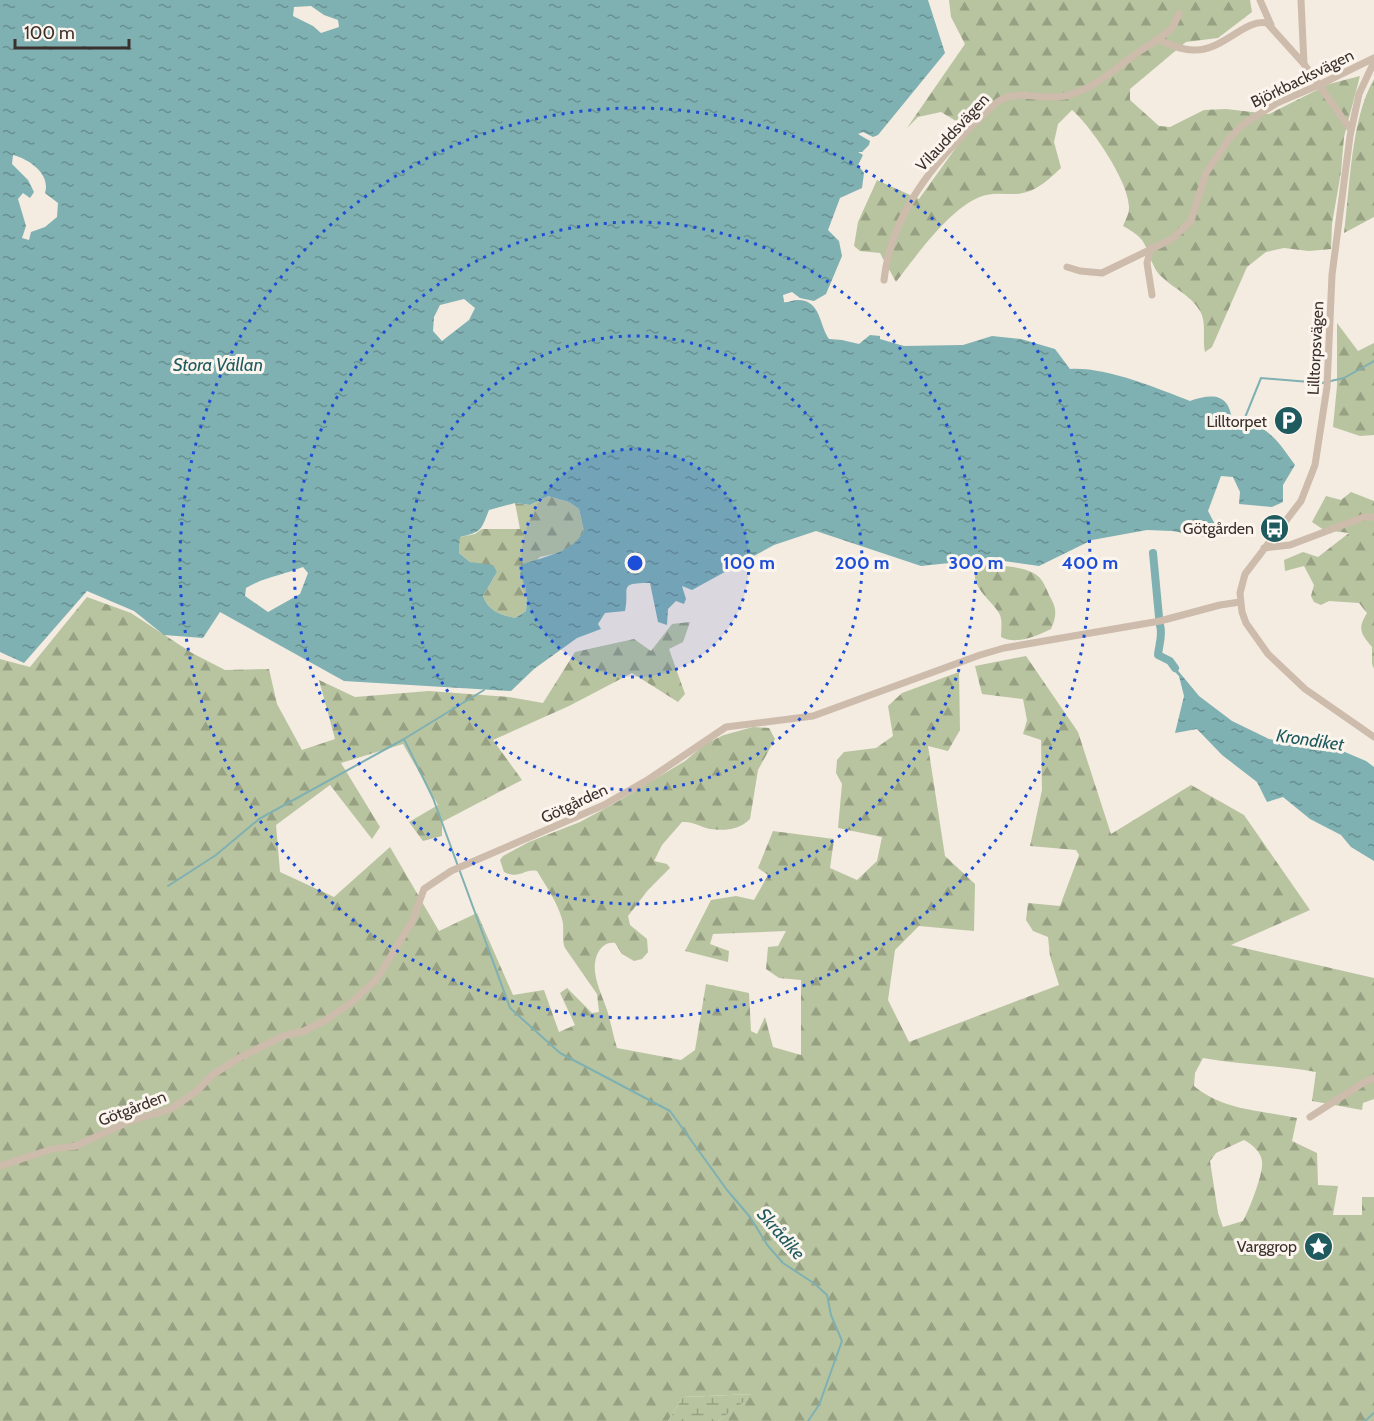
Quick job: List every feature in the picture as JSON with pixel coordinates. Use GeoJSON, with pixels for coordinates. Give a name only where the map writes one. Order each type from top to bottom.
{"type":"FeatureCollection","features":[{"type":"Feature","properties":{"kind":"street"},"geometry":{"type":"LineString","coordinates":[[1260,0],[1272,27],[1304,64],[1352,130]]}},
{"type":"Feature","properties":{"kind":"street"},"geometry":{"type":"LineString","coordinates":[[1301,0],[1304,64]]}},
{"type":"Feature","properties":{"kind":"street","name":"Vilauddsvägen"},"geometry":{"type":"LineString","coordinates":[[884,280],[887,258],[896,229],[913,196],[934,167],[998,102],[1010,95],[1042,98],[1072,94],[1106,77],[1157,39],[1172,27],[1179,14]]}},
{"type":"Feature","properties":{"kind":"street"},"geometry":{"type":"LineString","coordinates":[[1157,39],[1185,49],[1201,50],[1219,45],[1255,23],[1263,22],[1272,27]]}},
{"type":"Feature","properties":{"kind":"street","name":"Björkbacksvägen"},"geometry":{"type":"LineString","coordinates":[[1067,267],[1102,273],[1172,238],[1189,225],[1197,207],[1206,173],[1229,139],[1242,125],[1277,103],[1374,58]]}},
{"type":"Feature","properties":{"kind":"street","name":"Lilltorpsvägen"},"geometry":{"type":"LineString","coordinates":[[1240,602],[1240,588],[1243,579],[1301,501],[1316,465],[1327,390],[1332,275],[1352,130],[1359,94],[1374,62]]}},
{"type":"Feature","properties":{"kind":"street"},"geometry":{"type":"LineString","coordinates":[[1151,248],[1147,263],[1152,295]]}},
{"type":"Feature","properties":{"kind":"street"},"geometry":{"type":"LineString","coordinates":[[1264,548],[1290,544],[1364,516],[1374,517]]}},
{"type":"Feature","properties":{"kind":"street"},"geometry":{"type":"LineString","coordinates":[[1240,602],[1246,623],[1253,635],[1280,666],[1305,689],[1374,737]]}},
{"type":"Feature","properties":{"kind":"street","name":"Götgården"},"geometry":{"type":"LineString","coordinates":[[0,1166],[52,1149],[75,1146],[130,1121],[171,1109],[190,1096],[211,1076],[237,1059],[283,1036],[304,1031],[326,1020],[352,1002],[376,980],[412,922],[424,889],[451,871],[604,805],[649,779],[726,727],[813,716],[942,668],[1004,648],[1160,621],[1240,602]]}},
{"type":"Feature","properties":{"kind":"street"},"geometry":{"type":"LineString","coordinates":[[1310,1117],[1374,1078]]}},
{"type":"Feature","properties":{"kind":"green space"},"geometry":{"type":"Polygon","coordinates":[[[949,0],[1250,0],[1252,12],[1218,38],[1186,42],[1130,89],[1130,100],[1159,126],[1170,127],[1204,110],[1226,109],[1269,114],[1329,84],[1360,76],[1344,137],[1341,172],[1332,224],[1331,249],[1309,251],[1284,248],[1266,252],[1247,267],[1212,347],[1205,352],[1200,311],[1187,296],[1158,273],[1142,240],[1123,226],[1129,208],[1123,184],[1099,141],[1072,110],[1058,124],[1054,142],[1061,168],[1045,182],[1028,192],[986,195],[961,208],[936,232],[896,282],[880,253],[860,251],[854,246],[858,222],[877,180],[919,199],[965,135],[961,124],[941,112],[918,117],[907,128],[965,44],[951,17],[949,0]]]}},
{"type":"Feature","properties":{"kind":"green space"},"geometry":{"type":"Polygon","coordinates":[[[1374,79],[1374,217],[1344,233],[1356,133],[1366,95],[1374,79]]]}},
{"type":"Feature","properties":{"kind":"green space"},"geometry":{"type":"Polygon","coordinates":[[[1337,323],[1358,351],[1374,343],[1374,435],[1360,436],[1333,427],[1337,386],[1337,323]]]}},
{"type":"Feature","properties":{"kind":"green space"},"geometry":{"type":"Polygon","coordinates":[[[1351,492],[1374,501],[1374,669],[1372,647],[1361,627],[1367,613],[1359,603],[1329,601],[1321,605],[1314,602],[1311,596],[1314,585],[1304,566],[1285,571],[1284,560],[1303,552],[1318,557],[1349,533],[1324,530],[1312,522],[1326,496],[1341,500],[1351,492]]]}},
{"type":"Feature","properties":{"kind":"green space"},"geometry":{"type":"Polygon","coordinates":[[[548,496],[569,502],[579,509],[584,531],[578,543],[558,553],[540,557],[520,577],[526,589],[526,611],[515,618],[500,614],[488,605],[483,596],[497,572],[470,562],[459,553],[460,537],[475,534],[482,529],[520,529],[515,503],[530,505],[548,496]]]}},
{"type":"Feature","properties":{"kind":"green space"},"geometry":{"type":"Polygon","coordinates":[[[982,565],[1020,568],[1040,578],[1055,608],[1051,629],[1020,640],[1001,637],[999,613],[980,590],[975,577],[976,571],[982,565]]]}},
{"type":"Feature","properties":{"kind":"green space"},"geometry":{"type":"Polygon","coordinates":[[[87,597],[131,613],[192,653],[225,670],[269,669],[277,704],[302,750],[335,739],[319,680],[355,697],[429,691],[509,697],[543,703],[575,652],[634,639],[651,651],[672,624],[690,622],[683,642],[669,649],[685,694],[678,702],[632,673],[569,706],[493,740],[522,780],[442,822],[442,836],[423,841],[409,822],[438,805],[403,744],[341,763],[380,827],[372,839],[330,785],[276,825],[280,872],[334,897],[390,847],[439,931],[477,913],[513,995],[544,990],[559,1032],[575,1025],[560,993],[567,988],[592,1013],[599,1012],[597,994],[565,948],[560,913],[537,871],[509,874],[504,872],[500,860],[503,856],[529,842],[580,822],[615,803],[685,761],[705,744],[724,735],[753,727],[769,728],[775,739],[758,770],[750,819],[736,828],[726,830],[710,829],[682,822],[662,845],[654,861],[667,864],[670,868],[648,890],[628,916],[630,925],[647,939],[648,952],[642,959],[634,961],[622,954],[615,943],[610,943],[602,947],[596,958],[595,973],[617,1048],[681,1060],[695,1050],[706,984],[749,993],[751,1031],[757,1034],[765,1017],[773,1047],[801,1055],[801,980],[779,978],[766,969],[768,947],[778,946],[786,931],[713,934],[710,944],[729,951],[728,962],[685,951],[711,900],[736,896],[754,900],[768,875],[758,868],[773,831],[834,839],[830,868],[857,880],[877,861],[882,837],[838,828],[842,784],[836,773],[837,760],[844,752],[876,748],[893,736],[888,706],[902,693],[959,672],[960,730],[948,751],[928,746],[945,856],[975,884],[974,931],[919,926],[895,950],[888,1000],[909,1042],[1059,985],[1050,956],[1048,937],[1033,931],[1026,920],[1028,903],[1060,906],[1079,855],[1076,850],[1030,846],[1042,790],[1041,740],[1023,734],[1027,720],[1023,699],[982,694],[975,666],[1026,656],[1078,732],[1111,834],[1191,785],[1244,815],[1310,910],[1231,945],[1374,978],[1374,1099],[1363,1103],[1362,1110],[1312,1101],[1316,1072],[1302,1070],[1203,1058],[1195,1073],[1194,1086],[1230,1105],[1297,1118],[1292,1141],[1317,1153],[1318,1185],[1338,1186],[1333,1215],[1362,1215],[1362,1197],[1374,1197],[1374,1421],[718,1421],[753,1394],[683,1397],[668,1421],[0,1421],[0,659],[30,667],[87,597]],[[1244,1140],[1216,1153],[1210,1161],[1218,1213],[1223,1227],[1243,1221],[1258,1182],[1262,1161],[1260,1154],[1244,1140]]]}},
{"type":"Feature","properties":{"kind":"green space"},"geometry":{"type":"Polygon","coordinates":[[[754,1394],[718,1421],[668,1421],[683,1397],[754,1394]]]}},
{"type":"Feature","properties":{"kind":"water","name":"Stora Vällan"},"geometry":{"type":"Polygon","coordinates":[[[0,0],[928,0],[945,53],[878,135],[873,137],[863,132],[858,134],[870,141],[862,152],[858,152],[863,155],[858,165],[864,173],[862,188],[840,198],[828,230],[839,241],[842,256],[826,294],[814,301],[800,298],[792,292],[783,295],[784,302],[798,300],[811,304],[829,339],[859,344],[870,335],[880,336],[880,339],[904,346],[963,345],[992,336],[1021,339],[1055,349],[1070,369],[1100,371],[1115,375],[1190,401],[1207,397],[1220,398],[1229,407],[1232,424],[1236,426],[1244,420],[1268,432],[1295,465],[1283,485],[1283,502],[1272,507],[1239,504],[1240,492],[1233,477],[1221,476],[1208,511],[1219,532],[1213,538],[1172,531],[1147,530],[1092,540],[1039,566],[960,555],[959,562],[921,566],[816,531],[774,545],[692,590],[682,586],[686,599],[684,604],[676,601],[668,609],[667,625],[658,622],[650,583],[629,586],[626,592],[625,611],[605,613],[598,624],[601,629],[577,638],[534,669],[511,691],[344,681],[220,612],[203,638],[164,635],[134,611],[87,591],[24,663],[0,652],[0,0]],[[311,6],[294,7],[293,16],[313,26],[321,33],[339,27],[338,20],[324,15],[311,6]],[[13,155],[12,164],[28,180],[34,192],[30,198],[23,193],[18,199],[26,226],[22,238],[29,240],[31,232],[45,227],[57,217],[58,203],[45,193],[45,180],[37,168],[13,155]],[[464,299],[440,305],[434,317],[433,331],[442,341],[469,320],[475,308],[464,299]],[[548,496],[530,505],[515,503],[489,510],[477,532],[460,537],[459,553],[470,562],[493,565],[497,572],[483,596],[485,601],[500,614],[515,618],[526,611],[526,593],[520,577],[521,565],[572,545],[584,531],[579,509],[569,502],[548,496]],[[303,567],[246,588],[245,596],[268,612],[300,594],[308,573],[303,567]]]}},
{"type":"Feature","properties":{"kind":"water","name":"Krondiket"},"geometry":{"type":"Polygon","coordinates":[[[1170,661],[1199,696],[1232,721],[1269,739],[1304,746],[1333,747],[1366,761],[1374,767],[1374,861],[1351,847],[1341,835],[1310,819],[1283,797],[1267,802],[1257,782],[1222,755],[1197,729],[1175,733],[1184,696],[1179,676],[1169,666],[1170,661]]]}},
{"type":"Feature","properties":{"kind":"waterway"},"geometry":{"type":"LineString","coordinates":[[1244,420],[1261,378],[1322,383],[1344,378],[1374,361]]}},
{"type":"Feature","properties":{"kind":"waterway"},"geometry":{"type":"LineString","coordinates":[[1153,553],[1159,617]]}},
{"type":"Feature","properties":{"kind":"waterway"},"geometry":{"type":"LineString","coordinates":[[1160,625],[1158,655],[1170,661],[1175,668]]}},
{"type":"Feature","properties":{"kind":"waterway"},"geometry":{"type":"LineString","coordinates":[[168,886],[216,855],[259,819],[404,739],[484,690]]}},
{"type":"Feature","properties":{"kind":"waterway","name":"Skrådike"},"geometry":{"type":"LineString","coordinates":[[404,739],[433,798],[510,1008],[560,1053],[670,1111],[727,1190],[750,1217],[768,1246],[783,1263],[815,1284],[827,1295],[831,1315],[842,1341],[819,1405],[808,1421]]}},
{"type":"Feature","properties":{"kind":"waterway"},"geometry":{"type":"LineString","coordinates":[[1365,1421],[1374,1413]]}},
{"type":"Feature","properties":{"kind":"place","name":"Lilltorpet"},"geometry":{"type":"Point","coordinates":[1288,421]}},
{"type":"Feature","properties":{"kind":"place","name":"Götgården"},"geometry":{"type":"Point","coordinates":[1275,528]}},
{"type":"Feature","properties":{"kind":"place","name":"Varggrop"},"geometry":{"type":"Point","coordinates":[1318,1246]}}]}
